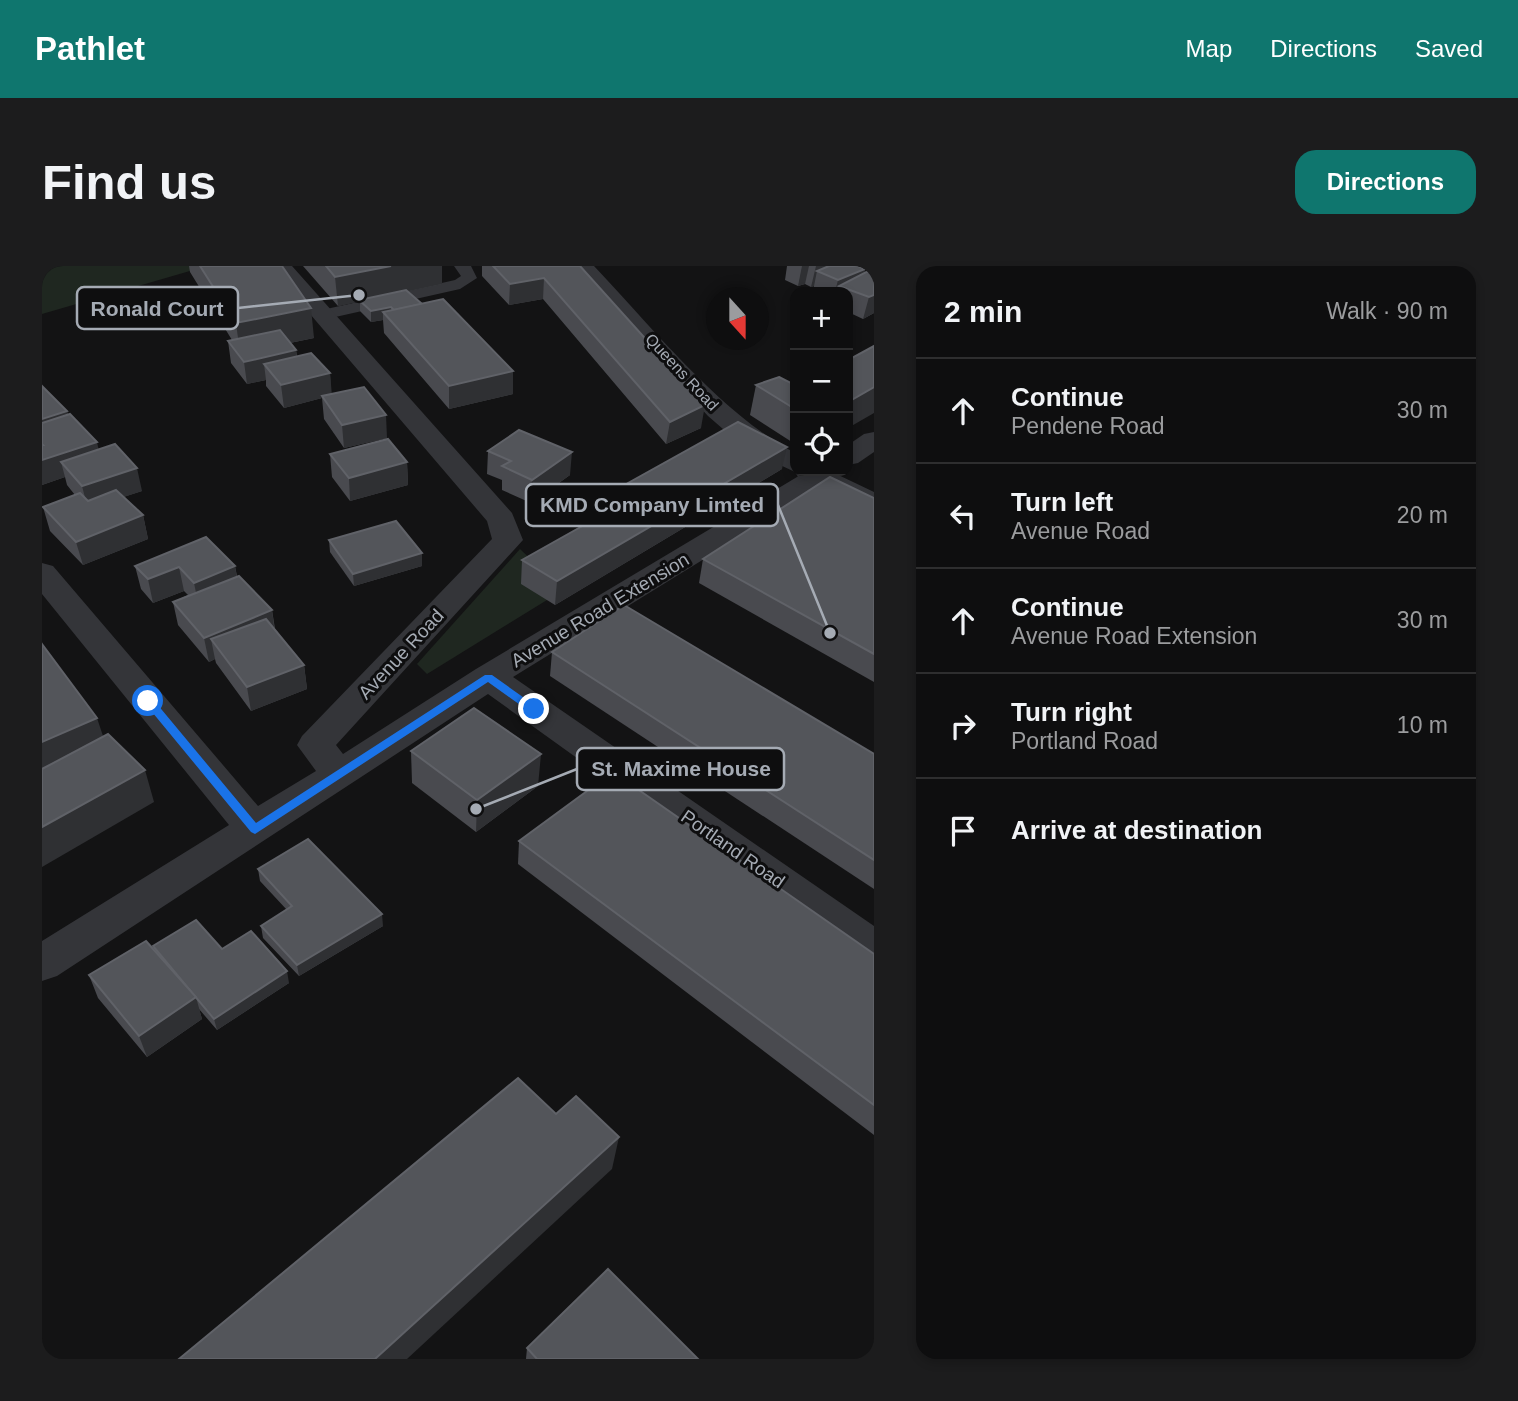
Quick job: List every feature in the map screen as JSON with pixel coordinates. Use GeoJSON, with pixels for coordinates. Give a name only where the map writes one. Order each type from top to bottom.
{"type":"FeatureCollection","features":[{"type":"Feature","properties":{"kind":"street","name":"Avenue Road"},"geometry":{"type":"LineString","coordinates":[[280,266],[501,519],[508,540],[315,745],[339,774]]}},
{"type":"Feature","properties":{"kind":"street","name":"Queens Road"},"geometry":{"type":"LineString","coordinates":[[581,266],[717,410],[756,443],[790,459]]}},
{"type":"Feature","properties":{"kind":"street"},"geometry":{"type":"LineString","coordinates":[[853,454],[874,440]]}},
{"type":"Feature","properties":{"kind":"street","name":"Avenue Road Extension"},"geometry":{"type":"LineString","coordinates":[[339,774],[803,476]]}},
{"type":"Feature","properties":{"kind":"street","name":"Queens Road"},"geometry":{"type":"LineString","coordinates":[[823,476],[874,503]]}},
{"type":"Feature","properties":{"kind":"street"},"geometry":{"type":"LineString","coordinates":[[42,573],[255,829]]}},
{"type":"Feature","properties":{"kind":"street","name":"Portland Road"},"geometry":{"type":"LineString","coordinates":[[488,677],[874,949]]}},
{"type":"Feature","properties":{"kind":"street"},"geometry":{"type":"LineString","coordinates":[[42,963],[339,774]]}},
{"type":"Feature","properties":{"kind":"lane"},"geometry":{"type":"LineString","coordinates":[[322,315],[460,284],[469,278],[468,271],[462,266]]}},
{"type":"Feature","properties":{"kind":"shaded area"},"geometry":{"type":"Polygon","coordinates":[[[42,266],[207,266],[42,314],[42,266]]]}},
{"type":"Feature","properties":{"kind":"shaded area"},"geometry":{"type":"Polygon","coordinates":[[[520,549],[543,571],[547,600],[427,674],[417,664],[520,549]]]}},
{"type":"Feature","properties":{"kind":"building"},"geometry":{"type":"Polygon","coordinates":[[[200,266],[282,266],[311,308],[236,323],[200,266]]]}},
{"type":"Feature","properties":{"kind":"building"},"geometry":{"type":"Polygon","coordinates":[[[326,266],[391,266],[335,277],[326,266]]]}},
{"type":"Feature","properties":{"kind":"building"},"geometry":{"type":"Polygon","coordinates":[[[493,266],[580,266],[705,405],[670,422],[544,278],[510,284],[493,266]]]}},
{"type":"Feature","properties":{"kind":"building"},"geometry":{"type":"Polygon","coordinates":[[[829,266],[858,266],[865,269],[838,280],[817,271],[829,266]]]}},
{"type":"Feature","properties":{"kind":"building"},"geometry":{"type":"Polygon","coordinates":[[[874,270],[874,295],[869,297],[853,291],[853,287],[839,286],[874,270]]]}},
{"type":"Feature","properties":{"kind":"building"},"geometry":{"type":"Polygon","coordinates":[[[406,290],[422,304],[394,310],[391,307],[371,311],[359,300],[406,290]]]}},
{"type":"Feature","properties":{"kind":"building"},"geometry":{"type":"Polygon","coordinates":[[[443,299],[513,371],[449,386],[383,312],[443,299]]]}},
{"type":"Feature","properties":{"kind":"building"},"geometry":{"type":"Polygon","coordinates":[[[280,330],[296,350],[244,362],[228,341],[280,330]]]}},
{"type":"Feature","properties":{"kind":"building"},"geometry":{"type":"Polygon","coordinates":[[[874,346],[874,387],[853,399],[853,357],[874,346]]]}},
{"type":"Feature","properties":{"kind":"building"},"geometry":{"type":"Polygon","coordinates":[[[311,353],[330,373],[281,385],[264,364],[311,353]]]}},
{"type":"Feature","properties":{"kind":"building"},"geometry":{"type":"Polygon","coordinates":[[[779,377],[790,382],[790,406],[756,385],[779,377]]]}},
{"type":"Feature","properties":{"kind":"building"},"geometry":{"type":"Polygon","coordinates":[[[42,386],[67,411],[42,419],[42,386]]]}},
{"type":"Feature","properties":{"kind":"building"},"geometry":{"type":"Polygon","coordinates":[[[364,387],[386,415],[342,425],[322,396],[364,387]]]}},
{"type":"Feature","properties":{"kind":"building"},"geometry":{"type":"Polygon","coordinates":[[[70,414],[97,442],[42,460],[42,423],[70,414]]]}},
{"type":"Feature","properties":{"kind":"building"},"geometry":{"type":"Polygon","coordinates":[[[738,422],[787,447],[557,581],[522,560],[609,511],[594,502],[738,422]]]}},
{"type":"Feature","properties":{"kind":"building"},"geometry":{"type":"Polygon","coordinates":[[[519,430],[572,452],[532,480],[502,466],[511,461],[488,451],[519,430]]]}},
{"type":"Feature","properties":{"kind":"building"},"geometry":{"type":"Polygon","coordinates":[[[388,439],[407,462],[349,478],[330,454],[388,439]]]}},
{"type":"Feature","properties":{"kind":"building"},"geometry":{"type":"Polygon","coordinates":[[[115,444],[137,468],[82,486],[61,462],[115,444]]]}},
{"type":"Feature","properties":{"kind":"building"},"geometry":{"type":"Polygon","coordinates":[[[830,477],[874,498],[874,654],[703,559],[830,477]]]}},
{"type":"Feature","properties":{"kind":"building"},"geometry":{"type":"Polygon","coordinates":[[[116,490],[143,515],[76,542],[43,507],[80,493],[88,501],[116,490]]]}},
{"type":"Feature","properties":{"kind":"building"},"geometry":{"type":"Polygon","coordinates":[[[396,521],[422,553],[353,574],[329,540],[396,521]]]}},
{"type":"Feature","properties":{"kind":"building"},"geometry":{"type":"Polygon","coordinates":[[[206,537],[235,566],[194,583],[179,567],[148,579],[135,566],[206,537]]]}},
{"type":"Feature","properties":{"kind":"building"},"geometry":{"type":"Polygon","coordinates":[[[239,576],[272,610],[204,638],[173,602],[239,576]]]}},
{"type":"Feature","properties":{"kind":"building"},"geometry":{"type":"Polygon","coordinates":[[[624,605],[874,754],[874,860],[552,652],[624,605]]]}},
{"type":"Feature","properties":{"kind":"building"},"geometry":{"type":"Polygon","coordinates":[[[266,619],[304,665],[247,687],[211,639],[266,619]]]}},
{"type":"Feature","properties":{"kind":"building"},"geometry":{"type":"Polygon","coordinates":[[[42,644],[97,718],[42,742],[42,644]]]}},
{"type":"Feature","properties":{"kind":"building"},"geometry":{"type":"Polygon","coordinates":[[[474,708],[541,754],[477,800],[411,751],[474,708]]]}},
{"type":"Feature","properties":{"kind":"building"},"geometry":{"type":"Polygon","coordinates":[[[108,734],[145,770],[42,827],[42,769],[108,734]]]}},
{"type":"Feature","properties":{"kind":"building"},"geometry":{"type":"Polygon","coordinates":[[[613,772],[874,954],[874,1105],[519,841],[613,772]]]}},
{"type":"Feature","properties":{"kind":"building"},"geometry":{"type":"Polygon","coordinates":[[[308,839],[382,914],[297,965],[261,926],[292,906],[258,869],[308,839]]]}},
{"type":"Feature","properties":{"kind":"building"},"geometry":{"type":"Polygon","coordinates":[[[196,920],[222,949],[251,931],[287,971],[214,1019],[153,946],[196,920]]]}},
{"type":"Feature","properties":{"kind":"building"},"geometry":{"type":"Polygon","coordinates":[[[146,941],[196,997],[139,1036],[89,975],[146,941]]]}},
{"type":"Feature","properties":{"kind":"building"},"geometry":{"type":"Polygon","coordinates":[[[518,1078],[556,1114],[576,1096],[619,1137],[375,1359],[179,1359],[518,1078]]]}},
{"type":"Feature","properties":{"kind":"building"},"geometry":{"type":"Polygon","coordinates":[[[608,1269],[698,1359],[537,1359],[527,1348],[608,1269]]]}},
{"type":"Feature","properties":{"kind":"place","name":"Ronald Court"},"geometry":{"type":"Point","coordinates":[359,295]}},
{"type":"Feature","properties":{"kind":"place","name":"KMD Company Limted"},"geometry":{"type":"Point","coordinates":[830,633]}},
{"type":"Feature","properties":{"kind":"place","name":"St. Maxime House"},"geometry":{"type":"Point","coordinates":[476,809]}},
{"type":"Feature","properties":{"kind":"route"},"geometry":{"type":"LineString","coordinates":[[148,701],[255,829],[488,677],[534,709]]}}]}
